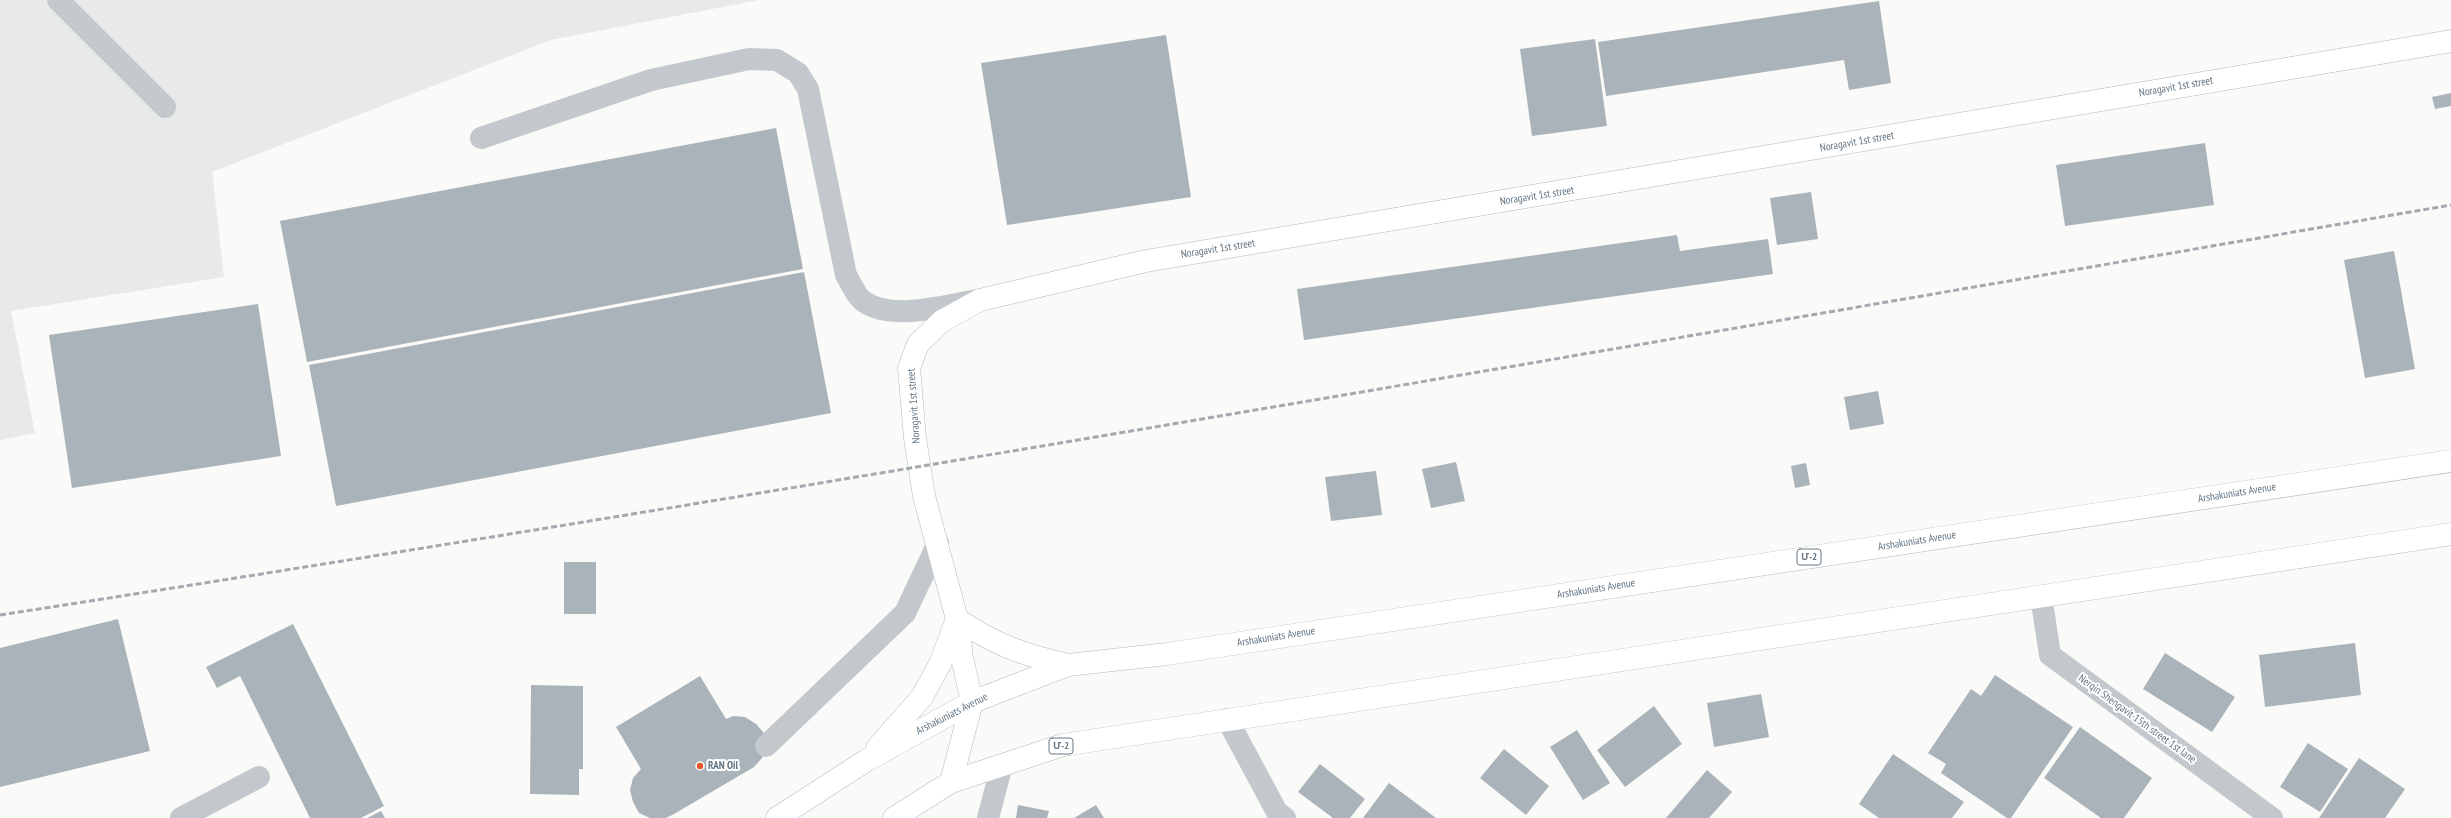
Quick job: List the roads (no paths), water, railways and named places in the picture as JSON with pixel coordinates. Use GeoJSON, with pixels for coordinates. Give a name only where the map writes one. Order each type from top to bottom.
{"type":"FeatureCollection","features":[{"type":"Feature","properties":{"kind":"main road","name":"Noragavit 1st street"},"geometry":{"type":"LineString","coordinates":[[972,702],[962,658],[958,620],[924,496],[915,438],[909,368],[918,344],[942,321],[980,300],[1146,261],[2451,41]]}},
{"type":"Feature","properties":{"kind":"main road","name":"Arshakuniats Avenue"},"geometry":{"type":"LineString","coordinates":[[777,818],[867,760],[972,702],[1068,665],[1167,654],[2451,461]]}},
{"type":"Feature","properties":{"kind":"main road","name":"Մ-2"},"geometry":{"type":"LineString","coordinates":[[894,818],[951,782],[1063,745],[2451,534]]}},
{"type":"Feature","properties":{"kind":"main road"},"geometry":{"type":"LineString","coordinates":[[867,760],[922,697],[940,664],[958,620],[978,633],[1012,650],[1068,665]]}},
{"type":"Feature","properties":{"kind":"main road"},"geometry":{"type":"LineString","coordinates":[[951,782],[972,702]]}},
{"type":"Feature","properties":{"kind":"street"},"geometry":{"type":"LineString","coordinates":[[58,0],[165,106]]}},
{"type":"Feature","properties":{"kind":"street"},"geometry":{"type":"LineString","coordinates":[[481,138],[652,80],[749,59],[777,60],[798,73],[808,90],[846,275],[862,300],[878,309],[898,312],[980,300]]}},
{"type":"Feature","properties":{"kind":"street"},"geometry":{"type":"LineString","coordinates":[[766,746],[905,613],[938,543]]}},
{"type":"Feature","properties":{"kind":"street","name":"Nerqin Shengavit 15th street 1st lane"},"geometry":{"type":"LineString","coordinates":[[2041,596],[2050,655],[2272,818]]}},
{"type":"Feature","properties":{"kind":"street"},"geometry":{"type":"LineString","coordinates":[[1227,719],[1277,812],[1285,818]]}},
{"type":"Feature","properties":{"kind":"street"},"geometry":{"type":"LineString","coordinates":[[988,818],[1002,765]]}},
{"type":"Feature","properties":{"kind":"street"},"geometry":{"type":"LineString","coordinates":[[181,818],[259,777]]}},
{"type":"Feature","properties":{"kind":"railway"},"geometry":{"type":"LineString","coordinates":[[0,615],[614,517],[1227,415],[2451,205]]}},
{"type":"Feature","properties":{"kind":"place","name":"RAN Oil"},"geometry":{"type":"Point","coordinates":[700,766]}}]}
